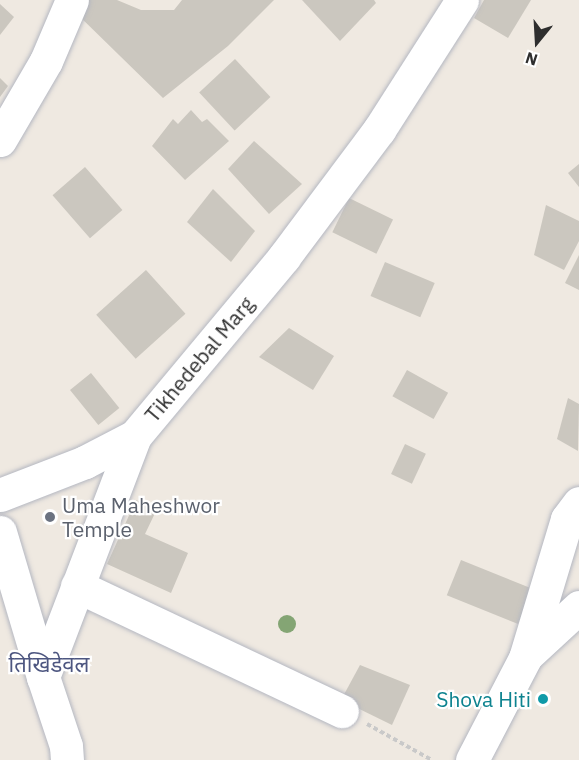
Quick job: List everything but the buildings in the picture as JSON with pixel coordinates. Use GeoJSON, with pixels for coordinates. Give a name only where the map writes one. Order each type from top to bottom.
{"type":"FeatureCollection","features":[{"type":"Feature","properties":{"kind":"street"},"geometry":{"type":"LineString","coordinates":[[0,140],[46,62],[72,0]]}},
{"type":"Feature","properties":{"kind":"street","name":"Tikhedebal Marg"},"geometry":{"type":"LineString","coordinates":[[43,677],[135,436],[284,257],[379,129],[462,0]]}},
{"type":"Feature","properties":{"kind":"street"},"geometry":{"type":"LineString","coordinates":[[0,495],[85,462],[135,436]]}},
{"type":"Feature","properties":{"kind":"street"},"geometry":{"type":"LineString","coordinates":[[472,760],[525,658],[567,519],[579,503]]}},
{"type":"Feature","properties":{"kind":"street"},"geometry":{"type":"LineString","coordinates":[[0,532],[66,746],[67,760]]}},
{"type":"Feature","properties":{"kind":"street"},"geometry":{"type":"LineString","coordinates":[[77,586],[342,711]]}},
{"type":"Feature","properties":{"kind":"street"},"geometry":{"type":"LineString","coordinates":[[525,658],[579,607]]}},
{"type":"Feature","properties":{"kind":"path"},"geometry":{"type":"LineString","coordinates":[[342,711],[432,760]]}},
{"type":"Feature","properties":{"kind":"place","name":"Uma Maheshwor Temple"},"geometry":{"type":"Point","coordinates":[50,517]}},
{"type":"Feature","properties":{"kind":"place","name":"Shova Hiti"},"geometry":{"type":"Point","coordinates":[543,699]}},
{"type":"Feature","properties":{"kind":"district","name":"तिखिडेवल"},"geometry":{"type":"Point","coordinates":[49,664]}}]}
